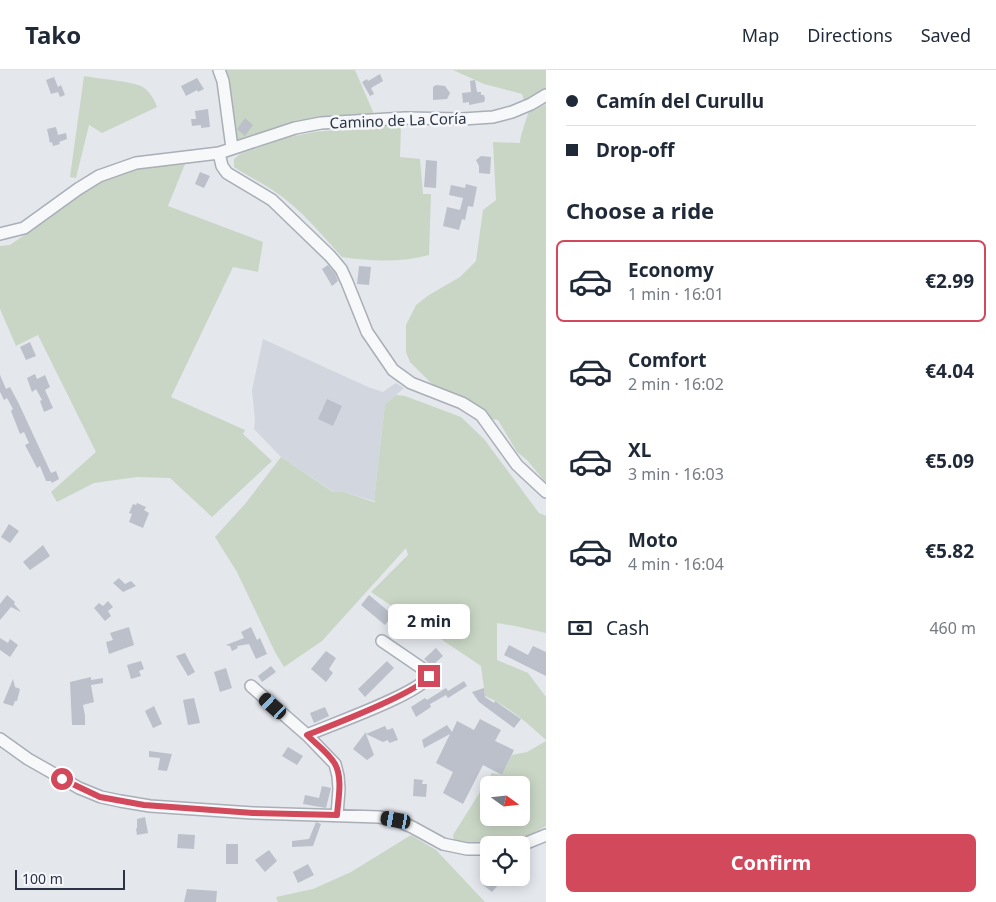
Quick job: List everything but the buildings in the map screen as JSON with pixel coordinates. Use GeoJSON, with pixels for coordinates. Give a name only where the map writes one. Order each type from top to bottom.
{"type":"FeatureCollection","features":[{"type":"Feature","properties":{"kind":"street"},"geometry":{"type":"LineString","coordinates":[[219,70],[223,81],[232,148]]}},
{"type":"Feature","properties":{"kind":"street","name":"Camino de La Coría"},"geometry":{"type":"LineString","coordinates":[[0,234],[24,228],[78,189],[100,176],[136,163],[219,153],[295,128],[320,123],[406,118],[462,119],[493,117],[512,112],[546,95]]}},
{"type":"Feature","properties":{"kind":"street"},"geometry":{"type":"LineString","coordinates":[[219,153],[226,174],[272,200],[341,269],[367,332],[393,370],[411,383],[462,403],[481,415],[517,465],[546,492]]}},
{"type":"Feature","properties":{"kind":"street"},"geometry":{"type":"LineString","coordinates":[[307,735],[396,698],[426,681],[429,676],[426,671],[382,641]]}},
{"type":"Feature","properties":{"kind":"street"},"geometry":{"type":"LineString","coordinates":[[251,686],[307,735],[335,764],[339,789],[337,815]]}},
{"type":"Feature","properties":{"kind":"street"},"geometry":{"type":"LineString","coordinates":[[0,739],[28,759],[79,788],[100,797],[165,807],[253,813],[379,817],[396,820],[442,844],[467,850],[480,849]]}},
{"type":"Feature","properties":{"kind":"street"},"geometry":{"type":"LineString","coordinates":[[530,842],[546,835]]}},
{"type":"Feature","properties":{"kind":"shaded area"},"geometry":{"type":"Polygon","coordinates":[[[263,339],[368,387],[383,392],[396,383],[404,388],[385,404],[374,501],[344,492],[334,492],[281,457],[254,429],[252,390],[263,339]]]}},
{"type":"Feature","properties":{"kind":"green space"},"geometry":{"type":"Polygon","coordinates":[[[221,70],[355,70],[374,114],[307,123],[235,141],[221,70]]]}},
{"type":"Feature","properties":{"kind":"green space"},"geometry":{"type":"Polygon","coordinates":[[[453,70],[546,70],[546,89],[525,103],[522,94],[484,84],[453,70]]]}},
{"type":"Feature","properties":{"kind":"green space"},"geometry":{"type":"Polygon","coordinates":[[[84,76],[143,87],[150,93],[157,107],[102,133],[89,125],[76,178],[70,177],[84,76]]]}},
{"type":"Feature","properties":{"kind":"green space"},"geometry":{"type":"Polygon","coordinates":[[[546,104],[546,483],[527,460],[517,452],[498,420],[492,419],[476,406],[433,385],[410,362],[406,352],[406,325],[416,305],[460,277],[476,261],[483,210],[496,200],[493,142],[520,143],[528,113],[546,104]]]}},
{"type":"Feature","properties":{"kind":"green space"},"geometry":{"type":"Polygon","coordinates":[[[401,124],[400,157],[420,159],[423,194],[431,194],[429,255],[418,258],[364,260],[342,257],[310,222],[284,198],[234,167],[234,159],[240,154],[285,138],[314,132],[401,124]]]}},
{"type":"Feature","properties":{"kind":"green space"},"geometry":{"type":"Polygon","coordinates":[[[173,163],[185,164],[168,206],[263,242],[258,272],[233,267],[171,397],[245,430],[243,434],[272,461],[212,517],[170,478],[137,477],[94,483],[57,502],[51,492],[96,452],[38,335],[16,346],[0,309],[0,246],[10,245],[57,212],[81,192],[111,177],[130,170],[173,163]]]}},
{"type":"Feature","properties":{"kind":"green space"},"geometry":{"type":"Polygon","coordinates":[[[396,395],[405,396],[461,417],[484,439],[539,513],[546,516],[546,633],[497,623],[497,660],[528,673],[546,697],[546,740],[509,710],[485,696],[481,666],[371,592],[408,555],[406,548],[322,641],[284,667],[237,572],[215,537],[245,504],[281,457],[333,492],[344,492],[374,502],[376,501],[374,501],[385,404],[396,395]]]}},
{"type":"Feature","properties":{"kind":"green space"},"geometry":{"type":"Polygon","coordinates":[[[546,741],[546,826],[528,836],[480,836],[480,846],[454,843],[453,835],[480,792],[480,826],[530,826],[530,776],[490,776],[492,773],[502,775],[512,755],[527,752],[546,741]]]}},
{"type":"Feature","properties":{"kind":"green space"},"geometry":{"type":"Polygon","coordinates":[[[411,835],[436,850],[485,902],[278,902],[276,897],[313,889],[351,872],[411,835]]]}},
{"type":"Feature","properties":{"kind":"route"},"geometry":{"type":"LineString","coordinates":[[62,779],[100,797],[144,805],[253,813],[337,815],[339,789],[335,764],[307,735],[396,698],[426,681],[429,676]]}}]}
